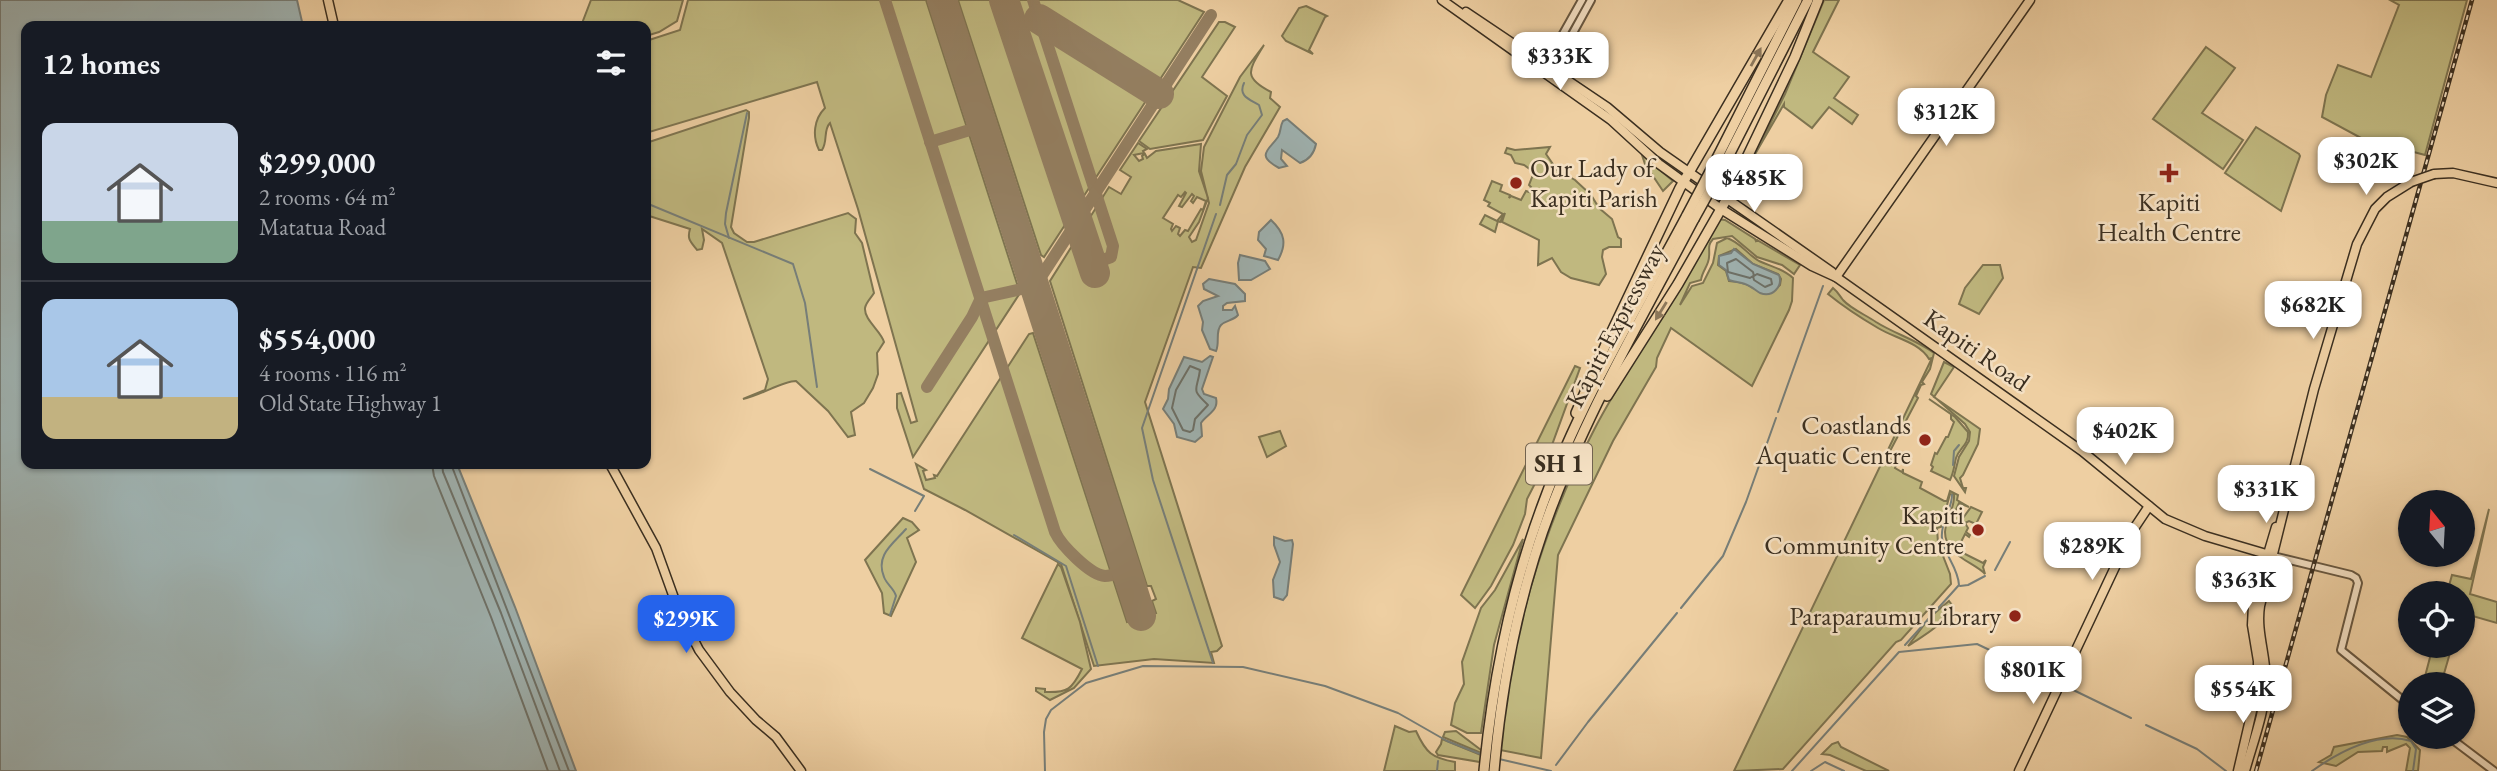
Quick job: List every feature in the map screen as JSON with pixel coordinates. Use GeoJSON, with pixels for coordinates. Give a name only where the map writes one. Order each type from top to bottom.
{"type":"FeatureCollection","features":[{"type":"Feature","properties":{"kind":"highway"},"geometry":{"type":"LineString","coordinates":[[1564,451],[1576,413],[1606,344],[1683,183],[1789,0]]}},
{"type":"Feature","properties":{"kind":"highway","name":"Kāpiti Expressway"},"geometry":{"type":"LineString","coordinates":[[1721,161],[1797,0]]}},
{"type":"Feature","properties":{"kind":"highway","name":"Kāpiti Expressway"},"geometry":{"type":"LineString","coordinates":[[1494,771],[1492,734],[1497,671],[1514,595],[1544,500],[1564,451],[1808,0]]}},
{"type":"Feature","properties":{"kind":"highway"},"geometry":{"type":"LineString","coordinates":[[1579,440],[1678,284],[1727,200],[1795,57],[1818,0]]}},
{"type":"Feature","properties":{"kind":"highway","name":"Kāpiti Expressway"},"geometry":{"type":"LineString","coordinates":[[1484,771],[1529,573],[1553,502],[1579,440],[1690,217]]}},
{"type":"Feature","properties":{"kind":"main road"},"geometry":{"type":"LineString","coordinates":[[328,0],[333,21]]}},
{"type":"Feature","properties":{"kind":"main road","name":"Kapiti Road"},"geometry":{"type":"LineString","coordinates":[[1441,0],[1611,120],[1683,183],[1812,266],[1836,277],[2082,451],[2149,506],[2179,526],[2270,555]]}},
{"type":"Feature","properties":{"kind":"main road","name":"Kapiti Road"},"geometry":{"type":"LineString","coordinates":[[1449,0],[1607,107],[1643,139],[1829,269],[1836,277]]}},
{"type":"Feature","properties":{"kind":"main road"},"geometry":{"type":"LineString","coordinates":[[1836,277],[2030,0]]}},
{"type":"Feature","properties":{"kind":"main road"},"geometry":{"type":"LineString","coordinates":[[2238,771],[2259,677],[2253,609],[2287,502],[2314,389],[2357,244],[2375,209],[2387,197],[2411,182],[2434,174],[2453,173],[2497,183]]}},
{"type":"Feature","properties":{"kind":"main road"},"geometry":{"type":"LineString","coordinates":[[613,469],[648,535],[680,614],[699,650],[730,692],[776,737],[801,771]]}},
{"type":"Feature","properties":{"kind":"main road"},"geometry":{"type":"LineString","coordinates":[[2019,771],[2131,533],[2149,506]]}},
{"type":"Feature","properties":{"kind":"main road"},"geometry":{"type":"LineString","coordinates":[[2245,771],[2266,684],[2259,618],[2270,555]]}},
{"type":"Feature","properties":{"kind":"street"},"geometry":{"type":"LineString","coordinates":[[1548,68],[1560,55],[1586,1]]}},
{"type":"Feature","properties":{"kind":"street"},"geometry":{"type":"LineString","coordinates":[[1555,81],[1548,68],[1557,45],[1586,1]]}},
{"type":"Feature","properties":{"kind":"street"},"geometry":{"type":"LineString","coordinates":[[1557,45],[1560,55]]}},
{"type":"Feature","properties":{"kind":"street"},"geometry":{"type":"LineString","coordinates":[[1534,67],[1548,68]]}},
{"type":"Feature","properties":{"kind":"street","name":"Kapiti Road"},"geometry":{"type":"LineString","coordinates":[[2270,555],[2356,578],[2358,583],[2340,649],[2398,697]]}},
{"type":"Feature","properties":{"kind":"street"},"geometry":{"type":"LineString","coordinates":[[2465,749],[2494,771]]}},
{"type":"Feature","properties":{"kind":"shaded area"},"geometry":{"type":"Polygon","coordinates":[[[591,0],[683,0],[677,21],[651,34],[651,21],[583,21],[591,0]]]}},
{"type":"Feature","properties":{"kind":"shaded area"},"geometry":{"type":"Polygon","coordinates":[[[688,0],[926,0],[1020,293],[913,457],[897,408],[897,394],[901,393],[911,423],[917,421],[858,209],[830,123],[822,150],[819,150],[817,145],[816,122],[825,108],[817,82],[651,132],[651,39],[680,30],[688,0]]]}},
{"type":"Feature","properties":{"kind":"shaded area"},"geometry":{"type":"Polygon","coordinates":[[[958,0],[1178,0],[1204,12],[1044,257],[1041,255],[958,0]]]}},
{"type":"Feature","properties":{"kind":"shaded area"},"geometry":{"type":"Polygon","coordinates":[[[1824,0],[1839,0],[1813,52],[1849,77],[1834,98],[1858,115],[1852,124],[1829,107],[1812,128],[1784,107],[1784,104],[1754,156],[1785,94],[1824,0]]]}},
{"type":"Feature","properties":{"kind":"shaded area"},"geometry":{"type":"Polygon","coordinates":[[[2390,0],[2467,0],[2425,155],[2361,138],[2322,117],[2326,95],[2338,65],[2371,77],[2399,5],[2390,0]]]}},
{"type":"Feature","properties":{"kind":"shaded area"},"geometry":{"type":"Polygon","coordinates":[[[1306,6],[1327,16],[1309,50],[1313,54],[1286,41],[1282,36],[1299,8],[1306,6]]]}},
{"type":"Feature","properties":{"kind":"shaded area"},"geometry":{"type":"Polygon","coordinates":[[[1219,22],[1235,27],[1202,77],[1227,96],[1203,140],[1150,149],[1139,141],[1219,22]]]}},
{"type":"Feature","properties":{"kind":"shaded area"},"geometry":{"type":"Polygon","coordinates":[[[1264,45],[1252,67],[1252,77],[1271,92],[1270,98],[1280,107],[1245,167],[1201,268],[1193,267],[1145,402],[1222,646],[1211,652],[1214,663],[1154,659],[1094,666],[1061,564],[924,489],[916,464],[926,470],[923,471],[926,480],[937,476],[1029,334],[1033,333],[1127,622],[1156,613],[1152,601],[1156,599],[1151,586],[1147,586],[1050,281],[1109,187],[1121,194],[1131,177],[1120,170],[1138,143],[1147,149],[1144,153],[1134,155],[1139,161],[1145,154],[1147,158],[1156,151],[1201,144],[1199,171],[1207,195],[1201,171],[1204,147],[1240,77],[1264,45]],[[1186,193],[1181,197],[1178,195],[1163,218],[1173,224],[1172,231],[1176,226],[1180,228],[1180,236],[1185,230],[1188,231],[1206,201],[1197,197],[1193,203],[1192,194],[1182,207],[1179,206],[1186,193]],[[1208,198],[1199,222],[1189,237],[1192,242],[1196,240],[1209,203],[1208,198]]]}},
{"type":"Feature","properties":{"kind":"shaded area"},"geometry":{"type":"Polygon","coordinates":[[[2206,47],[2235,68],[2202,113],[2243,140],[2223,169],[2153,119],[2206,47]]]}},
{"type":"Feature","properties":{"kind":"shaded area"},"geometry":{"type":"Polygon","coordinates":[[[746,110],[749,112],[749,118],[731,227],[734,233],[747,242],[754,242],[848,213],[856,219],[855,233],[862,243],[874,293],[866,304],[865,312],[884,342],[877,353],[878,374],[873,388],[864,403],[851,412],[855,435],[848,437],[828,411],[796,381],[743,399],[765,390],[768,379],[722,243],[702,229],[702,249],[697,250],[690,240],[690,229],[651,217],[651,141],[746,110]]]}},
{"type":"Feature","properties":{"kind":"shaded area"},"geometry":{"type":"Polygon","coordinates":[[[2256,127],[2300,156],[2281,211],[2225,173],[2256,127]]]}},
{"type":"Feature","properties":{"kind":"shaded area"},"geometry":{"type":"Polygon","coordinates":[[[1550,147],[1546,154],[1557,170],[1575,180],[1591,195],[1599,208],[1612,219],[1621,239],[1621,247],[1603,250],[1606,274],[1599,285],[1571,278],[1561,272],[1552,258],[1538,265],[1539,240],[1502,222],[1505,213],[1500,222],[1498,221],[1495,232],[1480,224],[1485,215],[1497,221],[1503,214],[1488,206],[1490,203],[1484,200],[1492,181],[1502,185],[1500,191],[1510,195],[1509,198],[1511,196],[1521,200],[1531,187],[1529,185],[1534,172],[1515,163],[1511,155],[1505,153],[1507,148],[1515,150],[1550,147]]]}},
{"type":"Feature","properties":{"kind":"shaded area"},"geometry":{"type":"Polygon","coordinates":[[[1642,155],[1673,181],[1663,191],[1645,164],[1642,155]]]}},
{"type":"Feature","properties":{"kind":"shaded area"},"geometry":{"type":"Polygon","coordinates":[[[1718,219],[1725,220],[1800,265],[1794,274],[1782,265],[1757,257],[1732,236],[1713,239],[1709,245],[1708,263],[1701,280],[1690,283],[1680,305],[1692,286],[1703,283],[1713,263],[1717,243],[1727,238],[1759,261],[1793,278],[1789,310],[1752,386],[1671,328],[1657,358],[1656,367],[1613,441],[1558,555],[1541,758],[1500,750],[1520,626],[1544,545],[1559,506],[1604,412],[1718,219]],[[1736,249],[1719,256],[1718,265],[1726,271],[1729,281],[1746,284],[1764,293],[1780,285],[1778,274],[1753,264],[1736,249]]]}},
{"type":"Feature","properties":{"kind":"shaded area"},"geometry":{"type":"Polygon","coordinates":[[[1983,265],[2000,265],[2003,278],[1979,314],[1959,304],[1965,288],[1983,265]]]}},
{"type":"Feature","properties":{"kind":"shaded area"},"geometry":{"type":"Polygon","coordinates":[[[1833,288],[1854,309],[1934,353],[1930,369],[1922,382],[1924,384],[1916,396],[1918,398],[1889,453],[1889,458],[1896,465],[1895,468],[1902,472],[1903,469],[1903,473],[1922,482],[1920,488],[1944,501],[1947,501],[1950,491],[1958,495],[1957,500],[1969,507],[1959,503],[1954,514],[1963,518],[1971,507],[1982,512],[1978,525],[1969,521],[1965,523],[1968,528],[1966,532],[1970,535],[1969,537],[1965,534],[1957,550],[1983,563],[1986,560],[1983,567],[1985,574],[1955,553],[1946,540],[1946,527],[1954,500],[1954,495],[1950,494],[1941,527],[1937,528],[1938,543],[1951,584],[1783,769],[1734,771],[1932,358],[1929,359],[1913,344],[1878,328],[1846,308],[1828,294],[1833,288]]]}},
{"type":"Feature","properties":{"kind":"shaded area"},"geometry":{"type":"Polygon","coordinates":[[[1944,362],[1954,367],[1934,397],[1931,394],[1944,362]]]}},
{"type":"Feature","properties":{"kind":"shaded area"},"geometry":{"type":"Polygon","coordinates":[[[1575,366],[1580,368],[1545,464],[1527,499],[1525,514],[1513,545],[1491,586],[1475,608],[1461,595],[1575,366]]]}},
{"type":"Feature","properties":{"kind":"shaded area"},"geometry":{"type":"Polygon","coordinates":[[[1936,398],[1980,429],[1978,444],[1960,478],[1963,488],[1966,488],[1965,492],[1954,476],[1959,457],[1969,441],[1970,432],[1965,424],[1936,398]]]}},
{"type":"Feature","properties":{"kind":"shaded area"},"geometry":{"type":"Polygon","coordinates":[[[1951,414],[1968,432],[1968,436],[1956,458],[1950,480],[1931,471],[1931,465],[1935,453],[1937,454],[1948,437],[1954,422],[1951,414]]]}},
{"type":"Feature","properties":{"kind":"shaded area"},"geometry":{"type":"Polygon","coordinates":[[[1280,431],[1286,446],[1267,457],[1259,437],[1280,431]]]}},
{"type":"Feature","properties":{"kind":"shaded area"},"geometry":{"type":"Polygon","coordinates":[[[2489,509],[2473,581],[2450,581],[2452,575],[2471,579],[2489,509]]]}},
{"type":"Feature","properties":{"kind":"shaded area"},"geometry":{"type":"Polygon","coordinates":[[[903,518],[912,522],[919,530],[907,538],[916,562],[891,616],[884,613],[882,593],[865,560],[903,518]]]}},
{"type":"Feature","properties":{"kind":"shaded area"},"geometry":{"type":"Polygon","coordinates":[[[1523,539],[1494,645],[1481,733],[1467,733],[1451,725],[1455,703],[1464,684],[1462,662],[1481,608],[1495,590],[1523,539]]]}},
{"type":"Feature","properties":{"kind":"shaded area"},"geometry":{"type":"Polygon","coordinates":[[[1058,564],[1080,622],[1091,669],[1074,688],[1050,700],[1036,691],[1036,688],[1045,689],[1045,692],[1064,690],[1072,685],[1082,669],[1022,638],[1058,564]]]}},
{"type":"Feature","properties":{"kind":"shaded area"},"geometry":{"type":"Polygon","coordinates":[[[2475,595],[2497,602],[2497,623],[2475,617],[2475,595]]]}},
{"type":"Feature","properties":{"kind":"shaded area"},"geometry":{"type":"Polygon","coordinates":[[[1949,601],[1952,605],[1944,618],[1908,646],[1930,617],[1949,601]]]}},
{"type":"Feature","properties":{"kind":"shaded area"},"geometry":{"type":"Polygon","coordinates":[[[2430,658],[2449,658],[2444,672],[2426,672],[2430,658]]]}},
{"type":"Feature","properties":{"kind":"shaded area"},"geometry":{"type":"Polygon","coordinates":[[[1395,726],[1409,732],[1416,731],[1423,745],[1431,753],[1441,759],[1455,762],[1455,771],[1384,771],[1395,726]]]}},
{"type":"Feature","properties":{"kind":"shaded area"},"geometry":{"type":"Polygon","coordinates":[[[1456,731],[1481,750],[1481,753],[1443,737],[1445,732],[1456,731]]]}},
{"type":"Feature","properties":{"kind":"shaded area"},"geometry":{"type":"Polygon","coordinates":[[[2398,735],[2398,747],[2387,752],[2387,747],[2383,747],[2382,751],[2358,752],[2336,766],[2319,762],[2331,755],[2334,747],[2398,735]]]}},
{"type":"Feature","properties":{"kind":"shaded area"},"geometry":{"type":"Polygon","coordinates":[[[1442,739],[1481,755],[1480,762],[1438,755],[1436,752],[1442,739]]]}},
{"type":"Feature","properties":{"kind":"shaded area"},"geometry":{"type":"Polygon","coordinates":[[[1838,742],[1841,747],[1889,771],[1866,771],[1822,754],[1838,742]]]}},
{"type":"Feature","properties":{"kind":"shaded area"},"geometry":{"type":"Polygon","coordinates":[[[2410,749],[2419,749],[2418,771],[2406,771],[2410,749]]]}},
{"type":"Feature","properties":{"kind":"water"},"geometry":{"type":"Polygon","coordinates":[[[0,0],[297,0],[302,21],[21,21],[21,469],[459,469],[515,607],[576,771],[0,771],[0,0]]]}},
{"type":"Feature","properties":{"kind":"water"},"geometry":{"type":"Polygon","coordinates":[[[1287,119],[1316,144],[1311,156],[1300,163],[1282,150],[1281,159],[1287,166],[1279,168],[1267,160],[1266,153],[1278,137],[1283,121],[1287,119]]]}},
{"type":"Feature","properties":{"kind":"water"},"geometry":{"type":"Polygon","coordinates":[[[1271,220],[1283,239],[1283,249],[1278,260],[1264,256],[1266,249],[1258,240],[1259,232],[1271,220]]]}},
{"type":"Feature","properties":{"kind":"water"},"geometry":{"type":"Polygon","coordinates":[[[1734,249],[1753,264],[1779,275],[1780,283],[1776,290],[1769,294],[1760,293],[1747,285],[1729,280],[1726,270],[1719,265],[1719,256],[1731,253],[1734,249]]]}},
{"type":"Feature","properties":{"kind":"water"},"geometry":{"type":"Polygon","coordinates":[[[1240,255],[1265,261],[1270,269],[1251,280],[1239,280],[1240,255]]]}},
{"type":"Feature","properties":{"kind":"water"},"geometry":{"type":"Polygon","coordinates":[[[1209,279],[1235,284],[1245,294],[1245,301],[1223,306],[1223,310],[1232,310],[1235,306],[1238,315],[1219,328],[1216,351],[1210,349],[1202,330],[1203,322],[1198,306],[1203,301],[1218,296],[1204,289],[1203,284],[1209,279]]]}},
{"type":"Feature","properties":{"kind":"water"},"geometry":{"type":"Polygon","coordinates":[[[1210,356],[1213,357],[1202,389],[1204,394],[1216,398],[1216,406],[1201,423],[1202,436],[1195,442],[1177,437],[1174,424],[1163,409],[1169,389],[1184,357],[1202,362],[1210,356]]]}},
{"type":"Feature","properties":{"kind":"water"},"geometry":{"type":"Polygon","coordinates":[[[1274,537],[1285,541],[1292,540],[1293,544],[1287,595],[1283,600],[1274,597],[1273,580],[1280,562],[1274,537]]]}},
{"type":"Feature","properties":{"kind":"waterway"},"geometry":{"type":"LineString","coordinates":[[1220,205],[1227,175],[1236,164],[1247,135],[1262,115],[1259,105],[1243,94],[1244,83]]}},
{"type":"Feature","properties":{"kind":"waterway"},"geometry":{"type":"LineString","coordinates":[[729,238],[725,224],[726,213],[747,113]]}},
{"type":"Feature","properties":{"kind":"waterway"},"geometry":{"type":"LineString","coordinates":[[651,205],[793,264],[805,303],[817,387]]}},
{"type":"Feature","properties":{"kind":"waterway"},"geometry":{"type":"LineString","coordinates":[[1213,663],[1153,480],[1142,428],[1216,214]]}},
{"type":"Feature","properties":{"kind":"waterway"},"geometry":{"type":"LineString","coordinates":[[1778,412],[1823,286]]}},
{"type":"Feature","properties":{"kind":"waterway"},"geometry":{"type":"LineString","coordinates":[[1681,608],[1723,556],[1746,502],[1776,418]]}},
{"type":"Feature","properties":{"kind":"waterway"},"geometry":{"type":"LineString","coordinates":[[1953,465],[1954,451],[1959,445]]}},
{"type":"Feature","properties":{"kind":"waterway"},"geometry":{"type":"LineString","coordinates":[[870,469],[924,496],[915,511]]}},
{"type":"Feature","properties":{"kind":"waterway"},"geometry":{"type":"LineString","coordinates":[[1905,645],[1959,585],[1942,538],[1952,495]]}},
{"type":"Feature","properties":{"kind":"waterway"},"geometry":{"type":"LineString","coordinates":[[890,615],[896,596],[884,577],[882,562],[887,550],[906,529]]}},
{"type":"Feature","properties":{"kind":"waterway"},"geometry":{"type":"LineString","coordinates":[[1014,535],[1066,566],[1098,666]]}},
{"type":"Feature","properties":{"kind":"waterway"},"geometry":{"type":"LineString","coordinates":[[1995,570],[2010,542]]}},
{"type":"Feature","properties":{"kind":"waterway"},"geometry":{"type":"LineString","coordinates":[[1960,586],[1985,576]]}},
{"type":"Feature","properties":{"kind":"waterway"},"geometry":{"type":"LineString","coordinates":[[1556,765],[1677,613]]}},
{"type":"Feature","properties":{"kind":"waterway"},"geometry":{"type":"LineString","coordinates":[[1792,771],[1899,652],[1977,644],[2057,682]]}},
{"type":"Feature","properties":{"kind":"waterway"},"geometry":{"type":"LineString","coordinates":[[1045,771],[1044,732],[1051,710],[1086,683],[1143,666],[1243,667],[1325,686],[1398,713],[1447,741],[1483,755]]}},
{"type":"Feature","properties":{"kind":"waterway"},"geometry":{"type":"LineString","coordinates":[[2063,685],[2131,718]]}},
{"type":"Feature","properties":{"kind":"waterway"},"geometry":{"type":"LineString","coordinates":[[2146,725],[2197,749],[2226,771]]}},
{"type":"Feature","properties":{"kind":"waterway"},"geometry":{"type":"LineString","coordinates":[[2312,771],[2359,745],[2385,739],[2411,741],[2416,749],[2413,771]]}},
{"type":"Feature","properties":{"kind":"waterway"},"geometry":{"type":"LineString","coordinates":[[1499,759],[1551,771]]}},
{"type":"Feature","properties":{"kind":"waterway"},"geometry":{"type":"LineString","coordinates":[[1437,771],[1438,761]]}},
{"type":"Feature","properties":{"kind":"waterway"},"geometry":{"type":"LineString","coordinates":[[1811,771],[1825,762],[1844,771]]}},
{"type":"Feature","properties":{"kind":"taxiway"},"geometry":{"type":"LineString","coordinates":[[885,0],[1055,532],[1063,544],[1092,571],[1108,576],[1126,570]]}},
{"type":"Feature","properties":{"kind":"taxiway"},"geometry":{"type":"LineString","coordinates":[[1033,0],[1113,246],[1111,257],[1092,264]]}},
{"type":"Feature","properties":{"kind":"taxiway"},"geometry":{"type":"LineString","coordinates":[[927,387],[972,317],[981,298],[1035,286],[1211,15]]}},
{"type":"Feature","properties":{"kind":"taxiway"},"geometry":{"type":"LineString","coordinates":[[930,142],[983,126]]}},
{"type":"Feature","properties":{"kind":"runway"},"geometry":{"type":"LineString","coordinates":[[942,0],[1141,616]]}},
{"type":"Feature","properties":{"kind":"runway"},"geometry":{"type":"LineString","coordinates":[[1004,0],[1095,273]]}},
{"type":"Feature","properties":{"kind":"runway"},"geometry":{"type":"LineString","coordinates":[[1039,19],[1159,94]]}},
{"type":"Feature","properties":{"kind":"railway"},"geometry":{"type":"LineString","coordinates":[[2256,771],[2472,0]]}},
{"type":"Feature","properties":{"kind":"place","name":"Kapiti Health Centre"},"geometry":{"type":"Point","coordinates":[2169,173]}},
{"type":"Feature","properties":{"kind":"place","name":"Our Lady of Kapiti Parish"},"geometry":{"type":"Point","coordinates":[1516,183]}},
{"type":"Feature","properties":{"kind":"place","name":"Coastlands Aquatic Centre"},"geometry":{"type":"Point","coordinates":[1925,440]}},
{"type":"Feature","properties":{"kind":"place","name":"Kapiti Community Centre"},"geometry":{"type":"Point","coordinates":[1978,530]}},
{"type":"Feature","properties":{"kind":"place","name":"Paraparaumu Library"},"geometry":{"type":"Point","coordinates":[2015,616]}}]}
